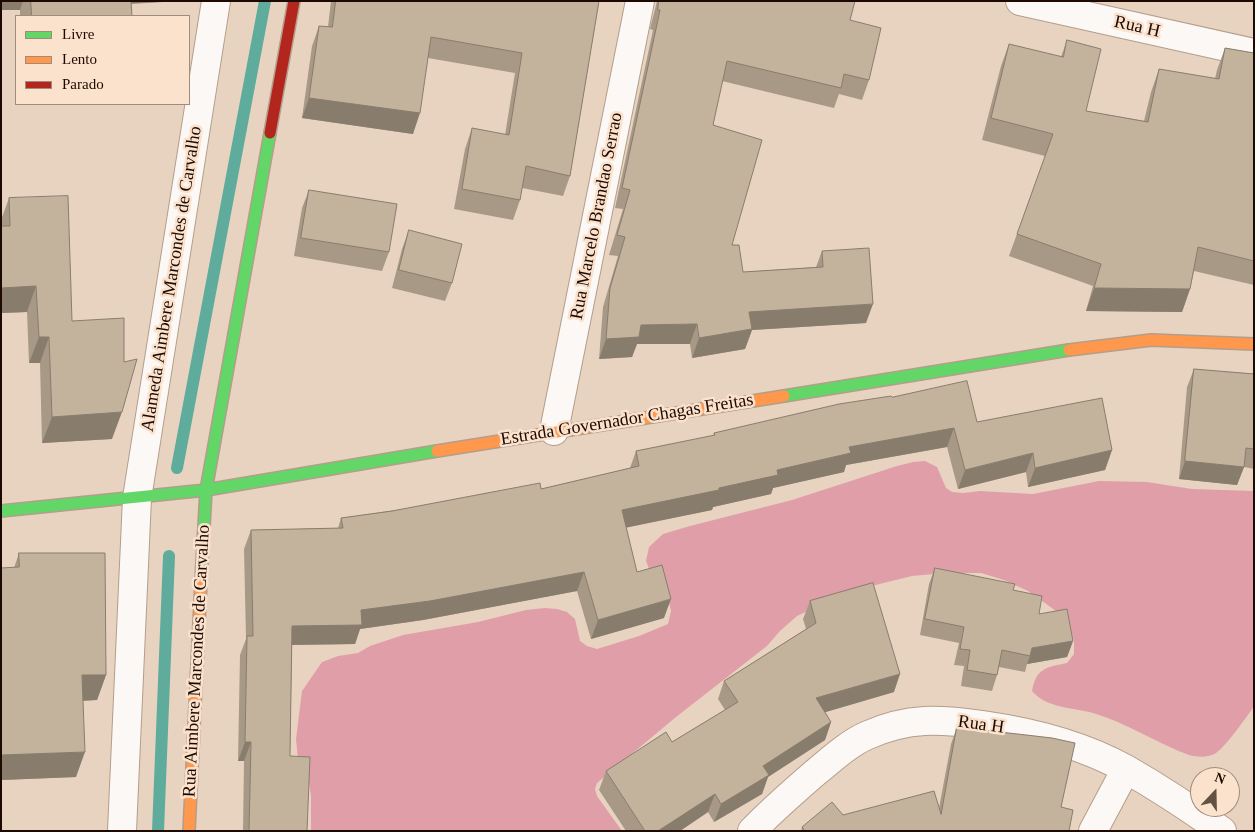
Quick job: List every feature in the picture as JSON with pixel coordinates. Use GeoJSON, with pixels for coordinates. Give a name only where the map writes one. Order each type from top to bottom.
{"type":"FeatureCollection","features":[{"type":"Feature","properties":{"kind":"main road"},"geometry":{"type":"LineString","coordinates":[[206,490],[294,1]]}},
{"type":"Feature","properties":{"kind":"main road","name":"Estrada Governador Chagas Freitas"},"geometry":{"type":"LineString","coordinates":[[1,511],[206,490],[554,431],[1051,352],[1150,340],[1254,344]]}},
{"type":"Feature","properties":{"kind":"main road","name":"Rua Aimbere Marcondes de Carvalho"},"geometry":{"type":"LineString","coordinates":[[189,831],[206,490]]}},
{"type":"Feature","properties":{"kind":"street","name":"Alameda Aimbere Marcondes de Carvalho"},"geometry":{"type":"LineString","coordinates":[[137,498],[216,1]]}},
{"type":"Feature","properties":{"kind":"street","name":"Rua Marcelo Brandao Serrao"},"geometry":{"type":"LineString","coordinates":[[554,431],[640,1]]}},
{"type":"Feature","properties":{"kind":"street","name":"Rua H"},"geometry":{"type":"LineString","coordinates":[[1020,1],[1100,9],[1254,53]]}},
{"type":"Feature","properties":{"kind":"street"},"geometry":{"type":"LineString","coordinates":[[122,831],[137,498]]}},
{"type":"Feature","properties":{"kind":"street","name":"Rua H"},"geometry":{"type":"LineString","coordinates":[[752,831],[776,806],[850,745],[866,736],[899,724],[936,720],[1018,730],[1095,755],[1126,769],[1222,831]]}},
{"type":"Feature","properties":{"kind":"street"},"geometry":{"type":"LineString","coordinates":[[1092,831],[1126,769]]}},
{"type":"Feature","properties":{"kind":"shaded area"},"geometry":{"type":"Polygon","coordinates":[[[925,461],[937,467],[946,488],[952,492],[980,491],[1033,494],[1099,481],[1147,482],[1192,489],[1254,491],[1254,706],[1220,750],[1213,755],[1199,757],[1189,755],[1106,717],[1052,704],[1038,697],[1032,691],[1036,677],[1048,668],[1067,663],[1074,654],[1074,641],[1071,630],[1063,616],[1028,591],[1004,580],[981,573],[945,573],[912,576],[847,592],[797,616],[767,646],[676,717],[597,783],[595,789],[597,796],[622,831],[311,831],[311,796],[308,777],[298,760],[296,739],[302,691],[322,662],[338,656],[358,653],[370,646],[403,635],[478,622],[526,610],[545,608],[567,612],[575,619],[580,641],[587,646],[597,649],[639,636],[668,624],[671,611],[668,598],[650,571],[646,561],[649,547],[663,534],[792,500],[897,466],[925,461]]]}},
{"type":"Feature","properties":{"kind":"building"},"geometry":{"type":"Polygon","coordinates":[[[31,1],[131,1],[132,15],[32,15],[31,1]]]}},
{"type":"Feature","properties":{"kind":"building"},"geometry":{"type":"Polygon","coordinates":[[[336,1],[599,1],[570,176],[526,166],[520,200],[462,189],[472,128],[509,135],[522,53],[431,37],[420,113],[309,98],[319,26],[332,27],[336,1]]]}},
{"type":"Feature","properties":{"kind":"building"},"geometry":{"type":"Polygon","coordinates":[[[659,1],[855,1],[850,20],[881,28],[869,80],[844,74],[841,88],[727,61],[713,125],[762,140],[732,245],[739,245],[743,272],[823,267],[822,251],[869,248],[873,304],[749,312],[752,329],[699,338],[697,324],[641,325],[639,337],[606,339],[610,288],[625,237],[617,235],[630,190],[622,188],[660,10],[658,10],[659,1]]]}},
{"type":"Feature","properties":{"kind":"building"},"geometry":{"type":"Polygon","coordinates":[[[1067,40],[1101,49],[1086,111],[1148,122],[1159,69],[1219,79],[1225,48],[1254,53],[1254,261],[1198,247],[1190,289],[1094,288],[1101,264],[1017,234],[1053,134],[991,118],[1009,44],[1063,57],[1067,40]]]}},
{"type":"Feature","properties":{"kind":"building"},"geometry":{"type":"Polygon","coordinates":[[[309,190],[397,204],[389,252],[301,238],[309,190]]]}},
{"type":"Feature","properties":{"kind":"building"},"geometry":{"type":"Polygon","coordinates":[[[68,196],[72,321],[124,318],[124,362],[137,359],[122,412],[52,417],[49,337],[39,337],[36,286],[1,288],[1,226],[10,226],[9,198],[68,196]]]}},
{"type":"Feature","properties":{"kind":"building"},"geometry":{"type":"Polygon","coordinates":[[[409,230],[462,244],[452,283],[399,270],[409,230]]]}},
{"type":"Feature","properties":{"kind":"building"},"geometry":{"type":"Polygon","coordinates":[[[1194,369],[1254,374],[1254,449],[1246,448],[1244,467],[1185,461],[1194,369]]]}},
{"type":"Feature","properties":{"kind":"building"},"geometry":{"type":"Polygon","coordinates":[[[967,381],[977,422],[1102,398],[1112,450],[1035,468],[1033,453],[965,470],[954,428],[849,447],[851,453],[777,470],[778,475],[719,488],[719,490],[622,510],[637,572],[662,565],[671,599],[598,620],[584,572],[430,601],[361,610],[362,625],[292,626],[290,756],[310,757],[307,831],[249,831],[251,742],[245,742],[247,636],[253,636],[251,530],[343,528],[341,518],[392,511],[540,483],[541,489],[639,466],[636,451],[715,435],[714,433],[839,404],[892,397],[967,381]]]}},
{"type":"Feature","properties":{"kind":"building"},"geometry":{"type":"Polygon","coordinates":[[[19,553],[105,553],[106,675],[82,675],[85,752],[1,755],[1,568],[19,567],[19,553]]]}},
{"type":"Feature","properties":{"kind":"building"},"geometry":{"type":"Polygon","coordinates":[[[935,568],[1015,584],[1013,590],[1042,596],[1039,614],[1067,609],[1073,641],[1032,648],[1030,656],[1002,650],[997,675],[967,670],[970,650],[960,649],[964,627],[925,619],[935,568]]]}},
{"type":"Feature","properties":{"kind":"building"},"geometry":{"type":"Polygon","coordinates":[[[873,583],[900,674],[816,698],[831,722],[763,766],[769,775],[721,804],[715,794],[658,831],[645,831],[606,771],[666,732],[672,742],[738,702],[724,681],[816,623],[810,601],[873,583]]]}},
{"type":"Feature","properties":{"kind":"building"},"geometry":{"type":"Polygon","coordinates":[[[957,727],[1052,738],[1075,743],[1061,807],[1073,810],[1069,831],[805,831],[802,827],[832,802],[843,815],[934,791],[941,814],[957,727]]]}},
{"type":"Feature","properties":{"kind":"waterway"},"geometry":{"type":"LineString","coordinates":[[177,468],[265,1]]}},
{"type":"Feature","properties":{"kind":"waterway"},"geometry":{"type":"LineString","coordinates":[[158,831],[169,556]]}},
{"type":"Feature","properties":{"kind":"traffic: fast"},"geometry":{"type":"LineString","coordinates":[[201,581],[206,490],[270,133]]}},
{"type":"Feature","properties":{"kind":"traffic: fast"},"geometry":{"type":"LineString","coordinates":[[784,396],[1069,350]]}},
{"type":"Feature","properties":{"kind":"traffic: fast"},"geometry":{"type":"LineString","coordinates":[[1,511],[206,490],[437,451]]}},
{"type":"Feature","properties":{"kind":"traffic: slow"},"geometry":{"type":"LineString","coordinates":[[1069,350],[1151,340],[1254,344]]}},
{"type":"Feature","properties":{"kind":"traffic: slow"},"geometry":{"type":"LineString","coordinates":[[437,451],[784,396]]}},
{"type":"Feature","properties":{"kind":"traffic: slow"},"geometry":{"type":"LineString","coordinates":[[189,831],[201,581]]}},
{"type":"Feature","properties":{"kind":"traffic: jam"},"geometry":{"type":"LineString","coordinates":[[270,133],[294,1]]}}]}
